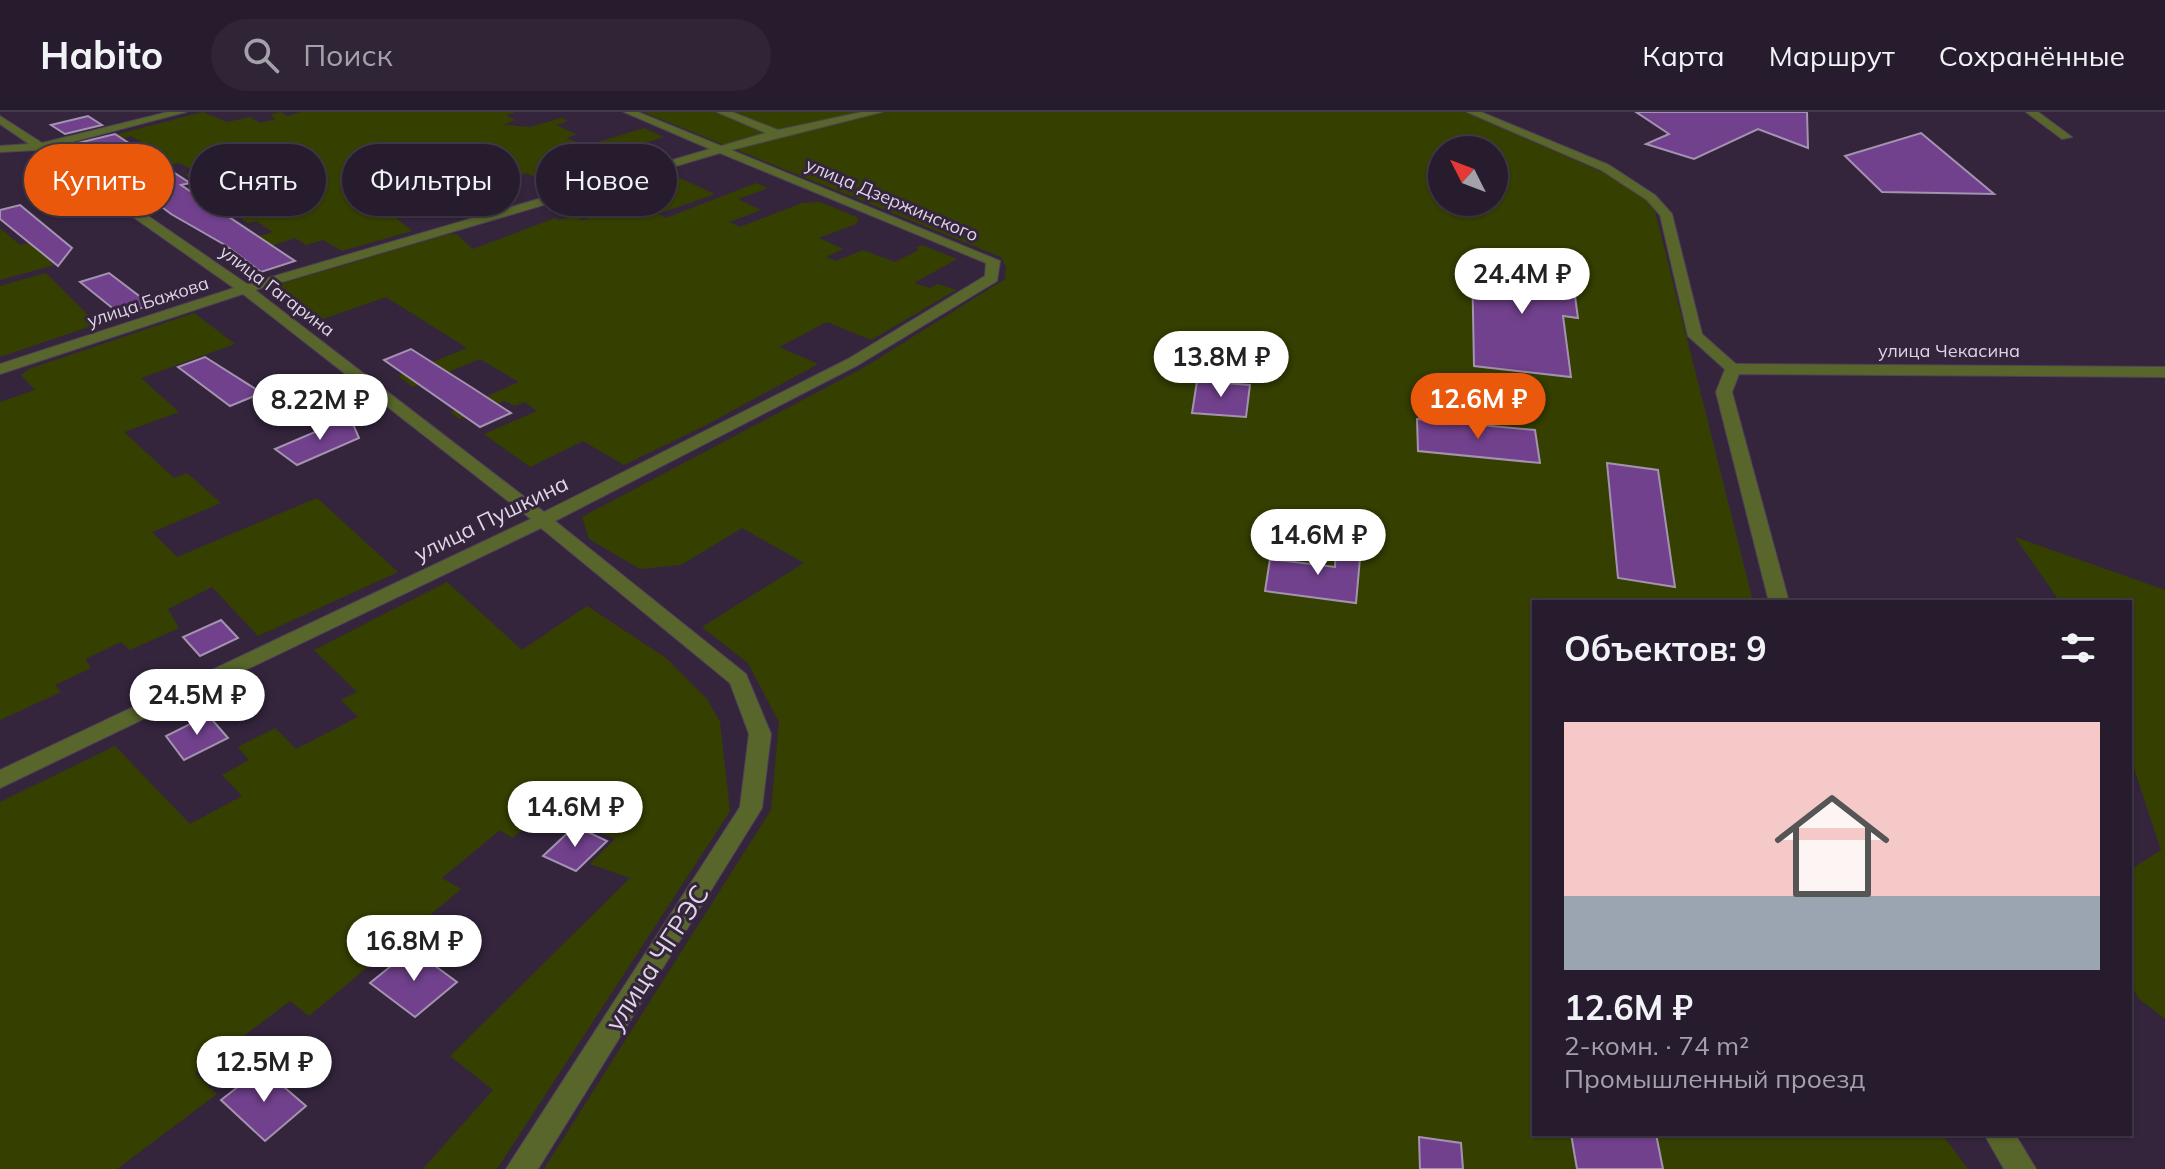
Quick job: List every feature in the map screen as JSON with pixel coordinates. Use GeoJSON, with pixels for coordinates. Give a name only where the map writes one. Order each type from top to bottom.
{"type":"FeatureCollection","features":[{"type":"Feature","properties":{"kind":"street"},"geometry":{"type":"LineString","coordinates":[[52,144],[181,112]]}},
{"type":"Feature","properties":{"kind":"street","name":"улица Дзержинского"},"geometry":{"type":"LineString","coordinates":[[629,112],[993,261],[992,278]]}},
{"type":"Feature","properties":{"kind":"street"},"geometry":{"type":"LineString","coordinates":[[722,112],[777,133]]}},
{"type":"Feature","properties":{"kind":"street","name":"улица Бажова"},"geometry":{"type":"LineString","coordinates":[[0,369],[245,289],[777,133],[877,112]]}},
{"type":"Feature","properties":{"kind":"street"},"geometry":{"type":"LineString","coordinates":[[1472,112],[1632,181],[1656,199],[1666,214],[1695,336],[1733,369],[1724,392],[1778,600]]}},
{"type":"Feature","properties":{"kind":"street"},"geometry":{"type":"LineString","coordinates":[[2031,112],[2066,137]]}},
{"type":"Feature","properties":{"kind":"street","name":"улица Гагарина"},"geometry":{"type":"LineString","coordinates":[[0,119],[36,144]]}},
{"type":"Feature","properties":{"kind":"street"},"geometry":{"type":"LineString","coordinates":[[0,149],[24,148]]}},
{"type":"Feature","properties":{"kind":"street","name":"улица Гагарина"},"geometry":{"type":"LineString","coordinates":[[140,216],[245,289],[543,520],[739,679],[760,734]]}},
{"type":"Feature","properties":{"kind":"street","name":"улица Пушкина"},"geometry":{"type":"LineString","coordinates":[[0,780],[543,520],[853,362],[992,278]]}},
{"type":"Feature","properties":{"kind":"street","name":"улица Чекасина"},"geometry":{"type":"LineString","coordinates":[[1733,369],[2165,372]]}},
{"type":"Feature","properties":{"kind":"street","name":"улица ЧГРЭС"},"geometry":{"type":"LineString","coordinates":[[521,1169],[751,808],[760,734]]}},
{"type":"Feature","properties":{"kind":"street"},"geometry":{"type":"LineString","coordinates":[[1999,1136],[2021,1169]]}},
{"type":"Feature","properties":{"kind":"green space"},"geometry":{"type":"Polygon","coordinates":[[[203,112],[227,122],[250,117],[260,123],[276,119],[270,115],[280,112],[288,116],[300,112],[516,112],[506,115],[515,120],[503,125],[530,127],[562,118],[568,121],[556,125],[576,134],[567,138],[580,144],[536,144],[536,178],[527,173],[520,175],[520,144],[342,144],[342,216],[394,216],[412,231],[342,251],[323,240],[306,245],[295,238],[234,258],[222,248],[273,232],[256,221],[248,223],[238,216],[326,216],[326,144],[190,144],[190,168],[179,163],[174,164],[174,144],[145,144],[131,136],[99,144],[80,144],[203,112]]]}},
{"type":"Feature","properties":{"kind":"green space"},"geometry":{"type":"Polygon","coordinates":[[[643,112],[1465,112],[1627,183],[1646,196],[1655,211],[1752,600],[1532,600],[1532,1136],[1943,1136],[1968,1169],[544,1169],[771,810],[779,722],[748,663],[702,627],[804,563],[742,528],[681,565],[640,569],[589,539],[582,517],[865,367],[1005,279],[1006,267],[1001,257],[643,112]]]}},
{"type":"Feature","properties":{"kind":"green space"},"geometry":{"type":"Polygon","coordinates":[[[644,128],[664,137],[641,144],[592,144],[644,128]]]}},
{"type":"Feature","properties":{"kind":"green space"},"geometry":{"type":"Polygon","coordinates":[[[677,177],[715,194],[677,207],[677,177]]]}},
{"type":"Feature","properties":{"kind":"green space"},"geometry":{"type":"Polygon","coordinates":[[[756,183],[768,188],[738,199],[761,210],[729,222],[740,227],[802,203],[820,202],[859,218],[856,224],[819,238],[843,249],[826,257],[836,261],[863,250],[895,262],[919,250],[916,248],[922,245],[957,259],[914,283],[930,288],[938,284],[956,290],[871,340],[827,322],[779,347],[818,364],[624,465],[583,441],[530,467],[484,434],[537,411],[524,402],[515,406],[504,401],[459,419],[451,412],[519,382],[480,359],[413,387],[398,376],[467,348],[386,297],[320,320],[312,318],[270,287],[446,235],[456,234],[473,249],[555,218],[575,216],[582,220],[597,216],[677,216],[756,183]]]}},
{"type":"Feature","properties":{"kind":"green space"},"geometry":{"type":"Polygon","coordinates":[[[0,228],[20,245],[29,243],[54,265],[0,280],[0,228]]]}},
{"type":"Feature","properties":{"kind":"green space"},"geometry":{"type":"Polygon","coordinates":[[[46,273],[97,324],[0,357],[0,286],[46,273]]]}},
{"type":"Feature","properties":{"kind":"green space"},"geometry":{"type":"Polygon","coordinates":[[[194,313],[235,344],[141,378],[179,412],[124,432],[174,478],[187,473],[221,503],[152,532],[177,557],[317,498],[398,572],[258,636],[212,587],[168,609],[179,628],[130,650],[121,642],[85,659],[91,668],[55,685],[61,692],[0,720],[0,402],[35,390],[21,375],[29,369],[194,313]]]}},
{"type":"Feature","properties":{"kind":"green space"},"geometry":{"type":"Polygon","coordinates":[[[2015,537],[2165,590],[2165,1019],[2138,998],[2132,985],[2132,869],[2161,850],[2132,762],[2132,600],[2059,600],[2015,537]]]}},
{"type":"Feature","properties":{"kind":"green space"},"geometry":{"type":"Polygon","coordinates":[[[447,582],[522,650],[587,606],[666,658],[707,699],[720,722],[730,811],[497,1169],[423,1169],[493,1090],[450,1056],[630,878],[590,864],[615,839],[550,809],[512,838],[500,830],[442,878],[461,889],[309,1016],[290,1001],[195,1073],[217,1094],[117,1169],[0,1169],[0,802],[115,746],[190,824],[242,796],[222,775],[249,760],[238,747],[275,728],[296,749],[358,717],[341,700],[357,692],[314,650],[447,582]]]}},
{"type":"Feature","properties":{"kind":"building"},"geometry":{"type":"Polygon","coordinates":[[[1636,112],[1807,112],[1808,148],[1758,129],[1694,159],[1646,144],[1669,134],[1636,112]]]}},
{"type":"Feature","properties":{"kind":"building"},"geometry":{"type":"Polygon","coordinates":[[[88,116],[102,125],[65,134],[51,125],[88,116]]]}},
{"type":"Feature","properties":{"kind":"building"},"geometry":{"type":"Polygon","coordinates":[[[1921,133],[1994,194],[1882,192],[1845,156],[1921,133]]]}},
{"type":"Feature","properties":{"kind":"building"},"geometry":{"type":"Polygon","coordinates":[[[115,134],[130,144],[79,144],[115,134]]]}},
{"type":"Feature","properties":{"kind":"building"},"geometry":{"type":"Polygon","coordinates":[[[174,173],[190,183],[181,185],[190,191],[190,216],[228,216],[295,261],[261,272],[225,245],[174,216],[174,173]]]}},
{"type":"Feature","properties":{"kind":"building"},"geometry":{"type":"Polygon","coordinates":[[[20,205],[24,208],[24,216],[33,216],[72,248],[58,266],[0,219],[0,210],[20,205]]]}},
{"type":"Feature","properties":{"kind":"building"},"geometry":{"type":"Polygon","coordinates":[[[1472,258],[1571,267],[1578,318],[1563,316],[1571,377],[1474,366],[1472,258]]]}},
{"type":"Feature","properties":{"kind":"building"},"geometry":{"type":"Polygon","coordinates":[[[109,273],[151,305],[121,315],[80,282],[109,273]]]}},
{"type":"Feature","properties":{"kind":"building"},"geometry":{"type":"Polygon","coordinates":[[[411,349],[511,413],[480,427],[384,360],[411,349]]]}},
{"type":"Feature","properties":{"kind":"building"},"geometry":{"type":"Polygon","coordinates":[[[205,357],[262,393],[230,406],[178,367],[205,357]]]}},
{"type":"Feature","properties":{"kind":"building"},"geometry":{"type":"Polygon","coordinates":[[[1197,381],[1250,385],[1246,417],[1192,413],[1197,381]]]}},
{"type":"Feature","properties":{"kind":"building"},"geometry":{"type":"Polygon","coordinates":[[[350,417],[359,438],[297,465],[275,449],[350,417]]]}},
{"type":"Feature","properties":{"kind":"building"},"geometry":{"type":"Polygon","coordinates":[[[1417,419],[1535,430],[1540,463],[1418,451],[1417,419]]]}},
{"type":"Feature","properties":{"kind":"building"},"geometry":{"type":"Polygon","coordinates":[[[1607,463],[1658,470],[1675,587],[1618,578],[1607,463]]]}},
{"type":"Feature","properties":{"kind":"building"},"geometry":{"type":"Polygon","coordinates":[[[1336,545],[1361,547],[1356,603],[1265,591],[1270,559],[1335,567],[1336,545]]]}},
{"type":"Feature","properties":{"kind":"building"},"geometry":{"type":"Polygon","coordinates":[[[221,620],[238,638],[200,656],[183,637],[221,620]]]}},
{"type":"Feature","properties":{"kind":"building"},"geometry":{"type":"Polygon","coordinates":[[[208,715],[228,738],[184,760],[166,736],[208,715]]]}},
{"type":"Feature","properties":{"kind":"building"},"geometry":{"type":"Polygon","coordinates":[[[575,826],[607,841],[576,871],[543,856],[575,826]]]}},
{"type":"Feature","properties":{"kind":"building"},"geometry":{"type":"Polygon","coordinates":[[[412,949],[457,982],[415,1017],[370,983],[412,949]]]}},
{"type":"Feature","properties":{"kind":"building"},"geometry":{"type":"Polygon","coordinates":[[[262,1068],[306,1106],[265,1141],[221,1100],[262,1068]]]}},
{"type":"Feature","properties":{"kind":"building"},"geometry":{"type":"Polygon","coordinates":[[[1571,1136],[1656,1136],[1663,1169],[1577,1169],[1571,1136]]]}},
{"type":"Feature","properties":{"kind":"building"},"geometry":{"type":"Polygon","coordinates":[[[1419,1137],[1461,1143],[1463,1169],[1420,1169],[1419,1137]]]}}]}
